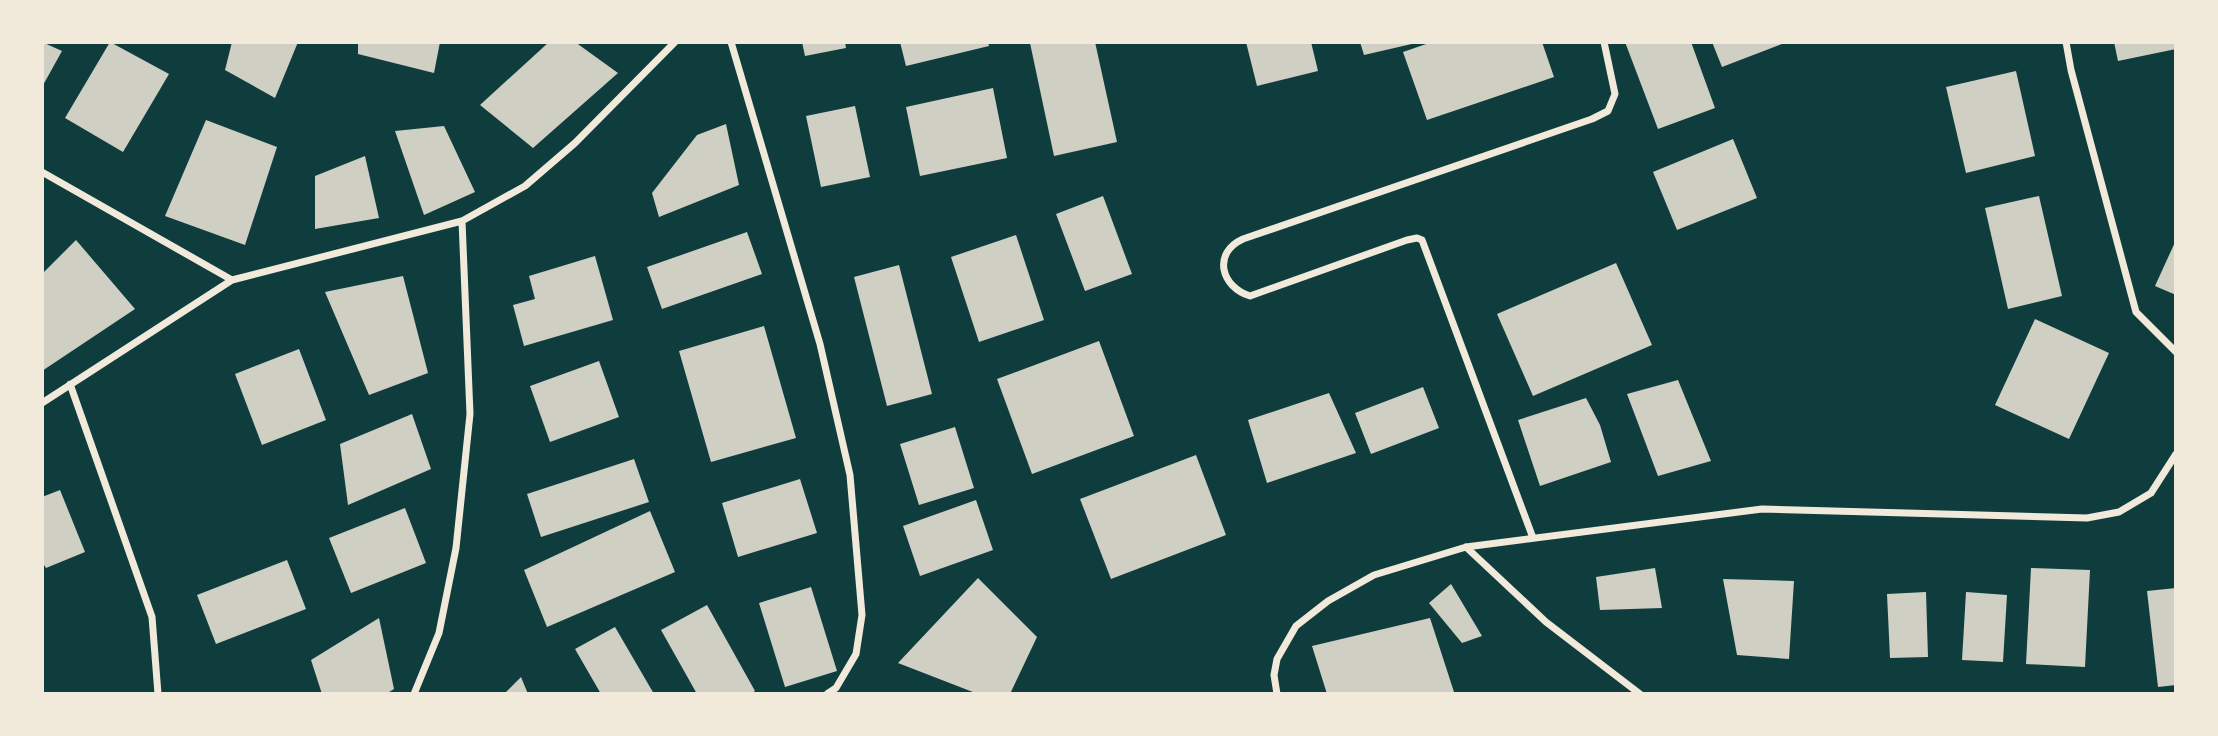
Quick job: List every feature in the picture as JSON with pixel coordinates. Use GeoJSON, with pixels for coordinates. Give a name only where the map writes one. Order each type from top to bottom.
{"type":"FeatureCollection","features":[{"type":"Feature","properties":{"kind":"street"},"geometry":{"type":"LineString","coordinates":[[42,403],[232,280],[462,221],[524,186],[575,143],[675,42]]}},
{"type":"Feature","properties":{"kind":"street"},"geometry":{"type":"LineString","coordinates":[[731,42],[820,344],[850,475],[862,615],[856,654],[836,688],[827,694]]}},
{"type":"Feature","properties":{"kind":"street"},"geometry":{"type":"LineString","coordinates":[[1533,538],[1422,240],[1407,240],[1250,296],[1238,292],[1230,284],[1223,267],[1224,257],[1234,243],[1243,239],[1579,124],[1608,111],[1615,94],[1604,42]]}},
{"type":"Feature","properties":{"kind":"street"},"geometry":{"type":"LineString","coordinates":[[2066,42],[2071,70],[2136,312],[2176,352]]}},
{"type":"Feature","properties":{"kind":"street"},"geometry":{"type":"LineString","coordinates":[[42,172],[232,280]]}},
{"type":"Feature","properties":{"kind":"street"},"geometry":{"type":"LineString","coordinates":[[414,694],[442,621],[456,548],[470,414],[462,221]]}},
{"type":"Feature","properties":{"kind":"street"},"geometry":{"type":"LineString","coordinates":[[71,384],[152,617],[158,694]]}},
{"type":"Feature","properties":{"kind":"street"},"geometry":{"type":"LineString","coordinates":[[1277,694],[1274,676],[1277,659],[1296,626],[1328,601],[1374,575],[1466,547],[1762,509],[2087,518],[2119,512],[2151,493],[2176,454]]}},
{"type":"Feature","properties":{"kind":"street"},"geometry":{"type":"LineString","coordinates":[[1466,547],[1546,622],[1640,694]]}},
{"type":"Feature","properties":{"kind":"building"},"geometry":{"type":"Polygon","coordinates":[[[42,42],[62,51],[42,87],[42,42]]]}},
{"type":"Feature","properties":{"kind":"building"},"geometry":{"type":"Polygon","coordinates":[[[110,42],[169,74],[123,152],[65,118],[110,42]]]}},
{"type":"Feature","properties":{"kind":"building"},"geometry":{"type":"Polygon","coordinates":[[[232,42],[298,42],[275,98],[225,70],[232,42]]]}},
{"type":"Feature","properties":{"kind":"building"},"geometry":{"type":"Polygon","coordinates":[[[358,42],[440,42],[434,73],[358,54],[358,42]]]}},
{"type":"Feature","properties":{"kind":"building"},"geometry":{"type":"Polygon","coordinates":[[[549,42],[575,42],[618,73],[533,148],[480,105],[549,42]]]}},
{"type":"Feature","properties":{"kind":"building"},"geometry":{"type":"Polygon","coordinates":[[[802,42],[845,42],[846,48],[805,56],[802,42]]]}},
{"type":"Feature","properties":{"kind":"building"},"geometry":{"type":"Polygon","coordinates":[[[900,42],[988,42],[989,46],[906,66],[900,42]]]}},
{"type":"Feature","properties":{"kind":"building"},"geometry":{"type":"Polygon","coordinates":[[[1095,42],[1117,142],[1054,156],[1030,43],[1095,42]]]}},
{"type":"Feature","properties":{"kind":"building"},"geometry":{"type":"Polygon","coordinates":[[[1246,42],[1311,42],[1318,71],[1257,86],[1246,42]]]}},
{"type":"Feature","properties":{"kind":"building"},"geometry":{"type":"Polygon","coordinates":[[[1360,42],[1416,42],[1416,43],[1364,55],[1360,42]]]}},
{"type":"Feature","properties":{"kind":"building"},"geometry":{"type":"Polygon","coordinates":[[[1432,42],[1542,42],[1554,77],[1427,120],[1403,52],[1432,42]]]}},
{"type":"Feature","properties":{"kind":"building"},"geometry":{"type":"Polygon","coordinates":[[[1625,42],[1691,42],[1715,108],[1658,129],[1625,42]]]}},
{"type":"Feature","properties":{"kind":"building"},"geometry":{"type":"Polygon","coordinates":[[[1712,42],[1787,42],[1722,67],[1712,42]]]}},
{"type":"Feature","properties":{"kind":"building"},"geometry":{"type":"Polygon","coordinates":[[[2114,42],[2176,42],[2176,49],[2118,61],[2114,42]]]}},
{"type":"Feature","properties":{"kind":"building"},"geometry":{"type":"Polygon","coordinates":[[[2016,71],[2035,156],[1966,173],[1946,87],[2016,71]]]}},
{"type":"Feature","properties":{"kind":"building"},"geometry":{"type":"Polygon","coordinates":[[[993,88],[1007,158],[920,176],[906,107],[993,88]]]}},
{"type":"Feature","properties":{"kind":"building"},"geometry":{"type":"Polygon","coordinates":[[[855,106],[870,177],[821,187],[806,116],[855,106]]]}},
{"type":"Feature","properties":{"kind":"building"},"geometry":{"type":"Polygon","coordinates":[[[206,120],[277,147],[245,245],[165,216],[206,120]]]}},
{"type":"Feature","properties":{"kind":"building"},"geometry":{"type":"Polygon","coordinates":[[[726,124],[739,185],[659,217],[652,193],[697,135],[726,124]]]}},
{"type":"Feature","properties":{"kind":"building"},"geometry":{"type":"Polygon","coordinates":[[[444,126],[475,192],[424,215],[395,131],[444,126]]]}},
{"type":"Feature","properties":{"kind":"building"},"geometry":{"type":"Polygon","coordinates":[[[1733,139],[1757,198],[1677,230],[1653,172],[1733,139]]]}},
{"type":"Feature","properties":{"kind":"building"},"geometry":{"type":"Polygon","coordinates":[[[365,156],[379,218],[315,229],[315,176],[365,156]]]}},
{"type":"Feature","properties":{"kind":"building"},"geometry":{"type":"Polygon","coordinates":[[[1103,196],[1132,274],[1085,291],[1056,214],[1103,196]]]}},
{"type":"Feature","properties":{"kind":"building"},"geometry":{"type":"Polygon","coordinates":[[[2039,196],[2062,296],[2008,309],[1985,208],[2039,196]]]}},
{"type":"Feature","properties":{"kind":"building"},"geometry":{"type":"Polygon","coordinates":[[[747,232],[762,274],[662,309],[647,267],[747,232]]]}},
{"type":"Feature","properties":{"kind":"building"},"geometry":{"type":"Polygon","coordinates":[[[1016,235],[1044,320],[979,342],[951,257],[1016,235]]]}},
{"type":"Feature","properties":{"kind":"building"},"geometry":{"type":"Polygon","coordinates":[[[76,240],[135,309],[42,371],[42,274],[76,240]]]}},
{"type":"Feature","properties":{"kind":"building"},"geometry":{"type":"Polygon","coordinates":[[[2176,240],[2176,295],[2155,286],[2176,240]]]}},
{"type":"Feature","properties":{"kind":"building"},"geometry":{"type":"Polygon","coordinates":[[[595,256],[613,320],[524,346],[513,305],[535,299],[529,276],[595,256]]]}},
{"type":"Feature","properties":{"kind":"building"},"geometry":{"type":"Polygon","coordinates":[[[1616,263],[1652,345],[1533,396],[1497,314],[1616,263]]]}},
{"type":"Feature","properties":{"kind":"building"},"geometry":{"type":"Polygon","coordinates":[[[899,265],[932,394],[887,406],[854,277],[899,265]]]}},
{"type":"Feature","properties":{"kind":"building"},"geometry":{"type":"Polygon","coordinates":[[[403,276],[428,373],[369,395],[325,292],[403,276]]]}},
{"type":"Feature","properties":{"kind":"building"},"geometry":{"type":"Polygon","coordinates":[[[2035,319],[2109,353],[2069,439],[1995,405],[2035,319]]]}},
{"type":"Feature","properties":{"kind":"building"},"geometry":{"type":"Polygon","coordinates":[[[764,326],[796,438],[711,462],[679,351],[764,326]]]}},
{"type":"Feature","properties":{"kind":"building"},"geometry":{"type":"Polygon","coordinates":[[[1099,341],[1134,436],[1032,474],[997,379],[1099,341]]]}},
{"type":"Feature","properties":{"kind":"building"},"geometry":{"type":"Polygon","coordinates":[[[299,349],[326,420],[262,445],[235,374],[299,349]]]}},
{"type":"Feature","properties":{"kind":"building"},"geometry":{"type":"Polygon","coordinates":[[[599,361],[619,417],[550,442],[530,386],[599,361]]]}},
{"type":"Feature","properties":{"kind":"building"},"geometry":{"type":"Polygon","coordinates":[[[1678,380],[1711,461],[1658,476],[1627,394],[1678,380]]]}},
{"type":"Feature","properties":{"kind":"building"},"geometry":{"type":"Polygon","coordinates":[[[1423,387],[1439,428],[1371,454],[1355,413],[1423,387]]]}},
{"type":"Feature","properties":{"kind":"building"},"geometry":{"type":"Polygon","coordinates":[[[1329,393],[1356,453],[1267,483],[1248,420],[1329,393]]]}},
{"type":"Feature","properties":{"kind":"building"},"geometry":{"type":"Polygon","coordinates":[[[1586,398],[1600,425],[1611,462],[1540,486],[1518,420],[1586,398]]]}},
{"type":"Feature","properties":{"kind":"building"},"geometry":{"type":"Polygon","coordinates":[[[412,414],[431,469],[348,505],[340,444],[412,414]]]}},
{"type":"Feature","properties":{"kind":"building"},"geometry":{"type":"Polygon","coordinates":[[[955,427],[974,488],[919,505],[900,444],[955,427]]]}},
{"type":"Feature","properties":{"kind":"building"},"geometry":{"type":"Polygon","coordinates":[[[1196,455],[1226,535],[1111,579],[1080,499],[1196,455]]]}},
{"type":"Feature","properties":{"kind":"building"},"geometry":{"type":"Polygon","coordinates":[[[634,459],[649,502],[541,537],[527,494],[634,459]]]}},
{"type":"Feature","properties":{"kind":"building"},"geometry":{"type":"Polygon","coordinates":[[[800,479],[817,533],[738,557],[722,503],[800,479]]]}},
{"type":"Feature","properties":{"kind":"building"},"geometry":{"type":"Polygon","coordinates":[[[60,490],[85,552],[46,568],[42,562],[42,497],[60,490]]]}},
{"type":"Feature","properties":{"kind":"building"},"geometry":{"type":"Polygon","coordinates":[[[976,500],[993,550],[920,576],[903,526],[976,500]]]}},
{"type":"Feature","properties":{"kind":"building"},"geometry":{"type":"Polygon","coordinates":[[[405,508],[426,563],[351,593],[329,538],[405,508]]]}},
{"type":"Feature","properties":{"kind":"building"},"geometry":{"type":"Polygon","coordinates":[[[650,511],[675,572],[547,627],[524,570],[650,511]]]}},
{"type":"Feature","properties":{"kind":"building"},"geometry":{"type":"Polygon","coordinates":[[[287,560],[306,609],[216,644],[197,595],[287,560]]]}},
{"type":"Feature","properties":{"kind":"building"},"geometry":{"type":"Polygon","coordinates":[[[1655,568],[1662,608],[1600,610],[1596,577],[1655,568]]]}},
{"type":"Feature","properties":{"kind":"building"},"geometry":{"type":"Polygon","coordinates":[[[2031,568],[2090,570],[2085,667],[2026,664],[2031,568]]]}},
{"type":"Feature","properties":{"kind":"building"},"geometry":{"type":"Polygon","coordinates":[[[978,578],[1037,637],[1010,694],[978,694],[898,663],[978,578]]]}},
{"type":"Feature","properties":{"kind":"building"},"geometry":{"type":"Polygon","coordinates":[[[1723,579],[1794,581],[1789,659],[1737,655],[1723,579]]]}},
{"type":"Feature","properties":{"kind":"building"},"geometry":{"type":"Polygon","coordinates":[[[1451,584],[1482,636],[1462,643],[1429,603],[1451,584]]]}},
{"type":"Feature","properties":{"kind":"building"},"geometry":{"type":"Polygon","coordinates":[[[811,587],[837,671],[785,687],[759,603],[811,587]]]}},
{"type":"Feature","properties":{"kind":"building"},"geometry":{"type":"Polygon","coordinates":[[[2176,588],[2176,685],[2158,687],[2147,591],[2176,588]]]}},
{"type":"Feature","properties":{"kind":"building"},"geometry":{"type":"Polygon","coordinates":[[[1926,592],[1928,657],[1890,658],[1887,594],[1926,592]]]}},
{"type":"Feature","properties":{"kind":"building"},"geometry":{"type":"Polygon","coordinates":[[[1966,592],[2007,595],[2003,662],[1962,660],[1966,592]]]}},
{"type":"Feature","properties":{"kind":"building"},"geometry":{"type":"Polygon","coordinates":[[[707,605],[755,691],[750,694],[697,694],[661,630],[707,605]]]}},
{"type":"Feature","properties":{"kind":"building"},"geometry":{"type":"Polygon","coordinates":[[[379,618],[394,689],[386,694],[322,694],[311,660],[379,618]]]}},
{"type":"Feature","properties":{"kind":"building"},"geometry":{"type":"Polygon","coordinates":[[[1430,618],[1454,692],[1327,694],[1312,646],[1430,618]]]}},
{"type":"Feature","properties":{"kind":"building"},"geometry":{"type":"Polygon","coordinates":[[[615,627],[654,694],[601,694],[575,649],[615,627]]]}},
{"type":"Feature","properties":{"kind":"building"},"geometry":{"type":"Polygon","coordinates":[[[521,677],[528,694],[504,694],[521,677]]]}}]}
